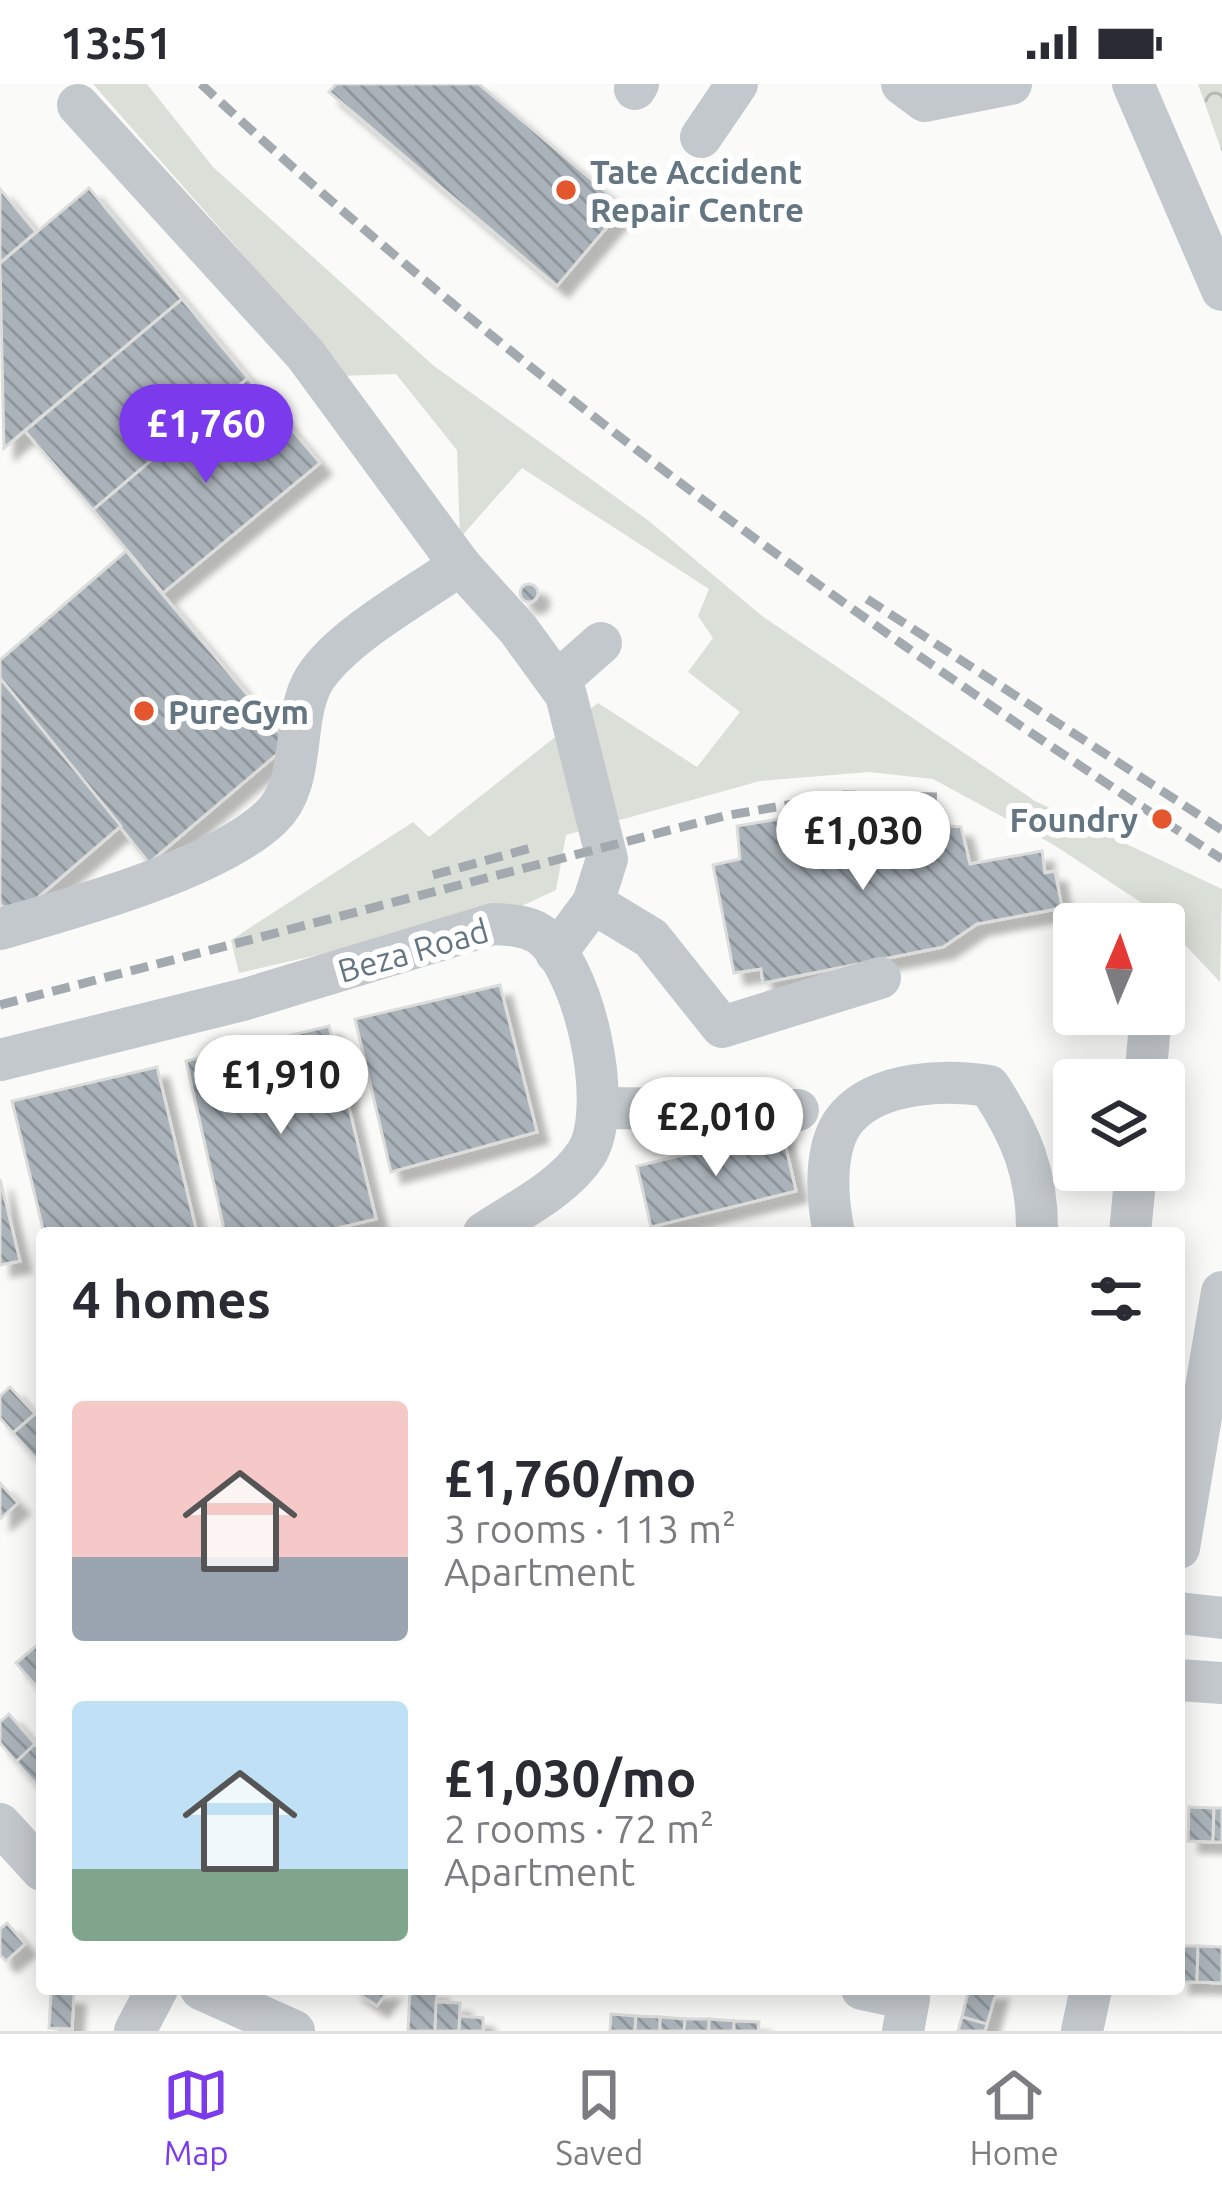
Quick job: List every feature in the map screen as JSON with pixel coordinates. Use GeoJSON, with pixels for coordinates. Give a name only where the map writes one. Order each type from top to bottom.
{"type":"FeatureCollection","features":[{"type":"Feature","properties":{"kind":"street"},"geometry":{"type":"LineString","coordinates":[[701,137],[737,84]]}},
{"type":"Feature","properties":{"kind":"street"},"geometry":{"type":"LineString","coordinates":[[902,84],[926,100],[1011,84]]}},
{"type":"Feature","properties":{"kind":"street"},"geometry":{"type":"LineString","coordinates":[[1133,84],[1222,290]]}},
{"type":"Feature","properties":{"kind":"street"},"geometry":{"type":"LineString","coordinates":[[78,106],[305,354],[460,565],[541,633],[574,718],[607,860],[593,903],[556,953],[590,1026],[602,1108],[586,1155],[510,1226]]}},
{"type":"Feature","properties":{"kind":"street"},"geometry":{"type":"LineString","coordinates":[[0,929],[84,905],[212,854],[274,815],[295,765],[306,699],[316,676],[370,627],[460,565]]}},
{"type":"Feature","properties":{"kind":"street"},"geometry":{"type":"LineString","coordinates":[[558,681],[601,643]]}},
{"type":"Feature","properties":{"kind":"street"},"geometry":{"type":"LineString","coordinates":[[593,903],[651,938],[722,1028],[880,978]]}},
{"type":"Feature","properties":{"kind":"street","name":"Beza Road"},"geometry":{"type":"LineString","coordinates":[[0,1060],[245,999],[493,924],[524,927],[542,935],[556,953]]}},
{"type":"Feature","properties":{"kind":"street"},"geometry":{"type":"LineString","coordinates":[[834,1227],[830,1162],[847,1117],[882,1096],[946,1079],[989,1086],[1012,1121],[1035,1175],[1037,1227]]}},
{"type":"Feature","properties":{"kind":"street"},"geometry":{"type":"LineString","coordinates":[[602,1108],[798,1110]]}},
{"type":"Feature","properties":{"kind":"street"},"geometry":{"type":"LineString","coordinates":[[1131,1227],[1134,1191]]}},
{"type":"Feature","properties":{"kind":"street"},"geometry":{"type":"LineString","coordinates":[[1185,1481],[1193,1391],[1222,1292]]}},
{"type":"Feature","properties":{"kind":"street"},"geometry":{"type":"LineString","coordinates":[[1185,1614],[1222,1618]]}},
{"type":"Feature","properties":{"kind":"street"},"geometry":{"type":"LineString","coordinates":[[1185,1680],[1222,1683]]}},
{"type":"Feature","properties":{"kind":"street"},"geometry":{"type":"LineString","coordinates":[[135,2031],[154,1995]]}},
{"type":"Feature","properties":{"kind":"street"},"geometry":{"type":"LineString","coordinates":[[214,1995],[294,2031]]}},
{"type":"Feature","properties":{"kind":"street"},"geometry":{"type":"LineString","coordinates":[[878,1995],[907,2006]]}},
{"type":"Feature","properties":{"kind":"street"},"geometry":{"type":"LineString","coordinates":[[1082,2031],[1090,1995]]}},
{"type":"Feature","properties":{"kind":"green space"},"geometry":{"type":"Polygon","coordinates":[[[93,84],[147,84],[213,167],[434,366],[649,521],[762,616],[1035,801],[1222,889],[1220,982],[1185,945],[1185,903],[1142,903],[1054,845],[933,779],[869,772],[760,781],[566,835],[556,890],[513,910],[239,973],[231,940],[413,822],[429,837],[598,703],[697,767],[740,712],[688,672],[713,638],[698,616],[709,589],[522,468],[460,538],[457,450],[396,374],[340,376],[262,276],[93,84]]]}},
{"type":"Feature","properties":{"kind":"green space"},"geometry":{"type":"Polygon","coordinates":[[[1198,84],[1222,84],[1222,152],[1198,84]]]}},
{"type":"Feature","properties":{"kind":"building"},"geometry":{"type":"Polygon","coordinates":[[[336,84],[479,84],[624,207],[557,286],[329,92],[336,84]]]}},
{"type":"Feature","properties":{"kind":"building"},"geometry":{"type":"Polygon","coordinates":[[[89,188],[182,299],[4,448],[0,263],[89,188]]]}},
{"type":"Feature","properties":{"kind":"building"},"geometry":{"type":"Polygon","coordinates":[[[0,189],[36,232],[0,263],[0,189]]]}},
{"type":"Feature","properties":{"kind":"building"},"geometry":{"type":"Polygon","coordinates":[[[182,299],[248,378],[93,510],[25,431],[182,299]]]}},
{"type":"Feature","properties":{"kind":"building"},"geometry":{"type":"Polygon","coordinates":[[[248,378],[320,463],[163,593],[93,510],[248,378]]]}},
{"type":"Feature","properties":{"kind":"building","name":"PureGym"},"geometry":{"type":"Polygon","coordinates":[[[126,551],[289,744],[149,863],[0,678],[0,660],[126,551]]]}},
{"type":"Feature","properties":{"kind":"building"},"geometry":{"type":"Polygon","coordinates":[[[529,584],[538,593],[529,602],[520,593],[529,584]]]}},
{"type":"Feature","properties":{"kind":"building"},"geometry":{"type":"Polygon","coordinates":[[[0,678],[121,826],[13,919],[0,903],[0,678]]]}},
{"type":"Feature","properties":{"kind":"building"},"geometry":{"type":"Polygon","coordinates":[[[835,810],[839,831],[891,821],[961,827],[970,864],[1042,851],[1045,873],[1055,871],[1061,903],[1053,903],[1053,910],[977,924],[943,947],[763,983],[761,969],[734,973],[713,865],[740,859],[737,826],[835,810]]]}},
{"type":"Feature","properties":{"kind":"building"},"geometry":{"type":"Polygon","coordinates":[[[500,985],[537,1132],[391,1172],[355,1019],[500,985]]]}},
{"type":"Feature","properties":{"kind":"building"},"geometry":{"type":"Polygon","coordinates":[[[329,1026],[376,1219],[342,1227],[224,1227],[186,1061],[329,1026]]]}},
{"type":"Feature","properties":{"kind":"building"},"geometry":{"type":"Polygon","coordinates":[[[157,1067],[196,1227],[43,1227],[12,1101],[157,1067]]]}},
{"type":"Feature","properties":{"kind":"building"},"geometry":{"type":"Polygon","coordinates":[[[782,1131],[796,1191],[651,1227],[637,1166],[782,1131]]]}},
{"type":"Feature","properties":{"kind":"building"},"geometry":{"type":"Polygon","coordinates":[[[0,1179],[20,1261],[0,1265],[0,1179]]]}},
{"type":"Feature","properties":{"kind":"building"},"geometry":{"type":"Polygon","coordinates":[[[10,1387],[35,1414],[13,1433],[0,1418],[0,1396],[10,1387]]]}},
{"type":"Feature","properties":{"kind":"building"},"geometry":{"type":"Polygon","coordinates":[[[35,1414],[36,1459],[13,1433],[35,1414]]]}},
{"type":"Feature","properties":{"kind":"building"},"geometry":{"type":"Polygon","coordinates":[[[0,1483],[18,1503],[0,1519],[0,1483]]]}},
{"type":"Feature","properties":{"kind":"building"},"geometry":{"type":"Polygon","coordinates":[[[36,1646],[36,1684],[35,1685],[16,1663],[36,1646]]]}},
{"type":"Feature","properties":{"kind":"building"},"geometry":{"type":"Polygon","coordinates":[[[9,1714],[35,1744],[16,1762],[0,1743],[0,1722],[9,1714]]]}},
{"type":"Feature","properties":{"kind":"building"},"geometry":{"type":"Polygon","coordinates":[[[35,1744],[36,1784],[16,1762],[35,1744]]]}},
{"type":"Feature","properties":{"kind":"building"},"geometry":{"type":"Polygon","coordinates":[[[1189,1807],[1214,1808],[1213,1842],[1188,1841],[1189,1807]]]}},
{"type":"Feature","properties":{"kind":"building"},"geometry":{"type":"Polygon","coordinates":[[[1214,1808],[1222,1808],[1222,1842],[1213,1842],[1214,1808]]]}},
{"type":"Feature","properties":{"kind":"building"},"geometry":{"type":"Polygon","coordinates":[[[7,1923],[25,1944],[6,1961],[0,1955],[0,1929],[7,1923]]]}},
{"type":"Feature","properties":{"kind":"building"},"geometry":{"type":"Polygon","coordinates":[[[1185,1946],[1198,1946],[1197,1982],[1185,1982],[1185,1946]]]}},
{"type":"Feature","properties":{"kind":"building"},"geometry":{"type":"Polygon","coordinates":[[[1198,1946],[1222,1947],[1222,1983],[1197,1982],[1198,1946]]]}},
{"type":"Feature","properties":{"kind":"building"},"geometry":{"type":"Polygon","coordinates":[[[51,1995],[74,1995],[72,2029],[49,2028],[51,1995]]]}},
{"type":"Feature","properties":{"kind":"building"},"geometry":{"type":"Polygon","coordinates":[[[361,1995],[385,1995],[377,2006],[361,1995]]]}},
{"type":"Feature","properties":{"kind":"building"},"geometry":{"type":"Polygon","coordinates":[[[410,1995],[437,1995],[435,2031],[408,2031],[410,1995]]]}},
{"type":"Feature","properties":{"kind":"building"},"geometry":{"type":"Polygon","coordinates":[[[968,1995],[995,1995],[987,2024],[962,2017],[968,1995]]]}},
{"type":"Feature","properties":{"kind":"building"},"geometry":{"type":"Polygon","coordinates":[[[436,2002],[460,2003],[459,2031],[435,2031],[436,2002]]]}},
{"type":"Feature","properties":{"kind":"building"},"geometry":{"type":"Polygon","coordinates":[[[611,2014],[636,2016],[635,2031],[610,2031],[611,2014]]]}},
{"type":"Feature","properties":{"kind":"building"},"geometry":{"type":"Polygon","coordinates":[[[460,2016],[483,2018],[483,2031],[459,2031],[460,2016]]]}},
{"type":"Feature","properties":{"kind":"building"},"geometry":{"type":"Polygon","coordinates":[[[636,2016],[660,2017],[660,2031],[635,2031],[636,2016]]]}},
{"type":"Feature","properties":{"kind":"building"},"geometry":{"type":"Polygon","coordinates":[[[660,2017],[685,2019],[684,2031],[660,2031],[660,2017]]]}},
{"type":"Feature","properties":{"kind":"building"},"geometry":{"type":"Polygon","coordinates":[[[962,2017],[987,2024],[985,2031],[958,2031],[962,2017]]]}},
{"type":"Feature","properties":{"kind":"building"},"geometry":{"type":"Polygon","coordinates":[[[685,2019],[709,2019],[709,2031],[684,2031],[685,2019]]]}},
{"type":"Feature","properties":{"kind":"building"},"geometry":{"type":"Polygon","coordinates":[[[709,2019],[734,2021],[734,2031],[709,2031],[709,2019]]]}},
{"type":"Feature","properties":{"kind":"building"},"geometry":{"type":"Polygon","coordinates":[[[734,2021],[759,2022],[758,2031],[734,2031],[734,2021]]]}},
{"type":"Feature","properties":{"kind":"railway"},"geometry":{"type":"LineString","coordinates":[[201,84],[443,295],[695,494],[955,681],[1222,859]]}},
{"type":"Feature","properties":{"kind":"railway"},"geometry":{"type":"LineString","coordinates":[[867,599],[1222,830]]}},
{"type":"Feature","properties":{"kind":"railway"},"geometry":{"type":"LineString","coordinates":[[0,1005],[724,816],[845,795],[937,797]]}},
{"type":"Feature","properties":{"kind":"railway"},"geometry":{"type":"LineString","coordinates":[[433,875],[531,848]]}},
{"type":"Feature","properties":{"kind":"place","name":"Tate Accident Repair Centre"},"geometry":{"type":"Point","coordinates":[566,190]}},
{"type":"Feature","properties":{"kind":"place","name":"PureGym"},"geometry":{"type":"Point","coordinates":[144,711]}},
{"type":"Feature","properties":{"kind":"place","name":"Foundry"},"geometry":{"type":"Point","coordinates":[1162,819]}}]}
